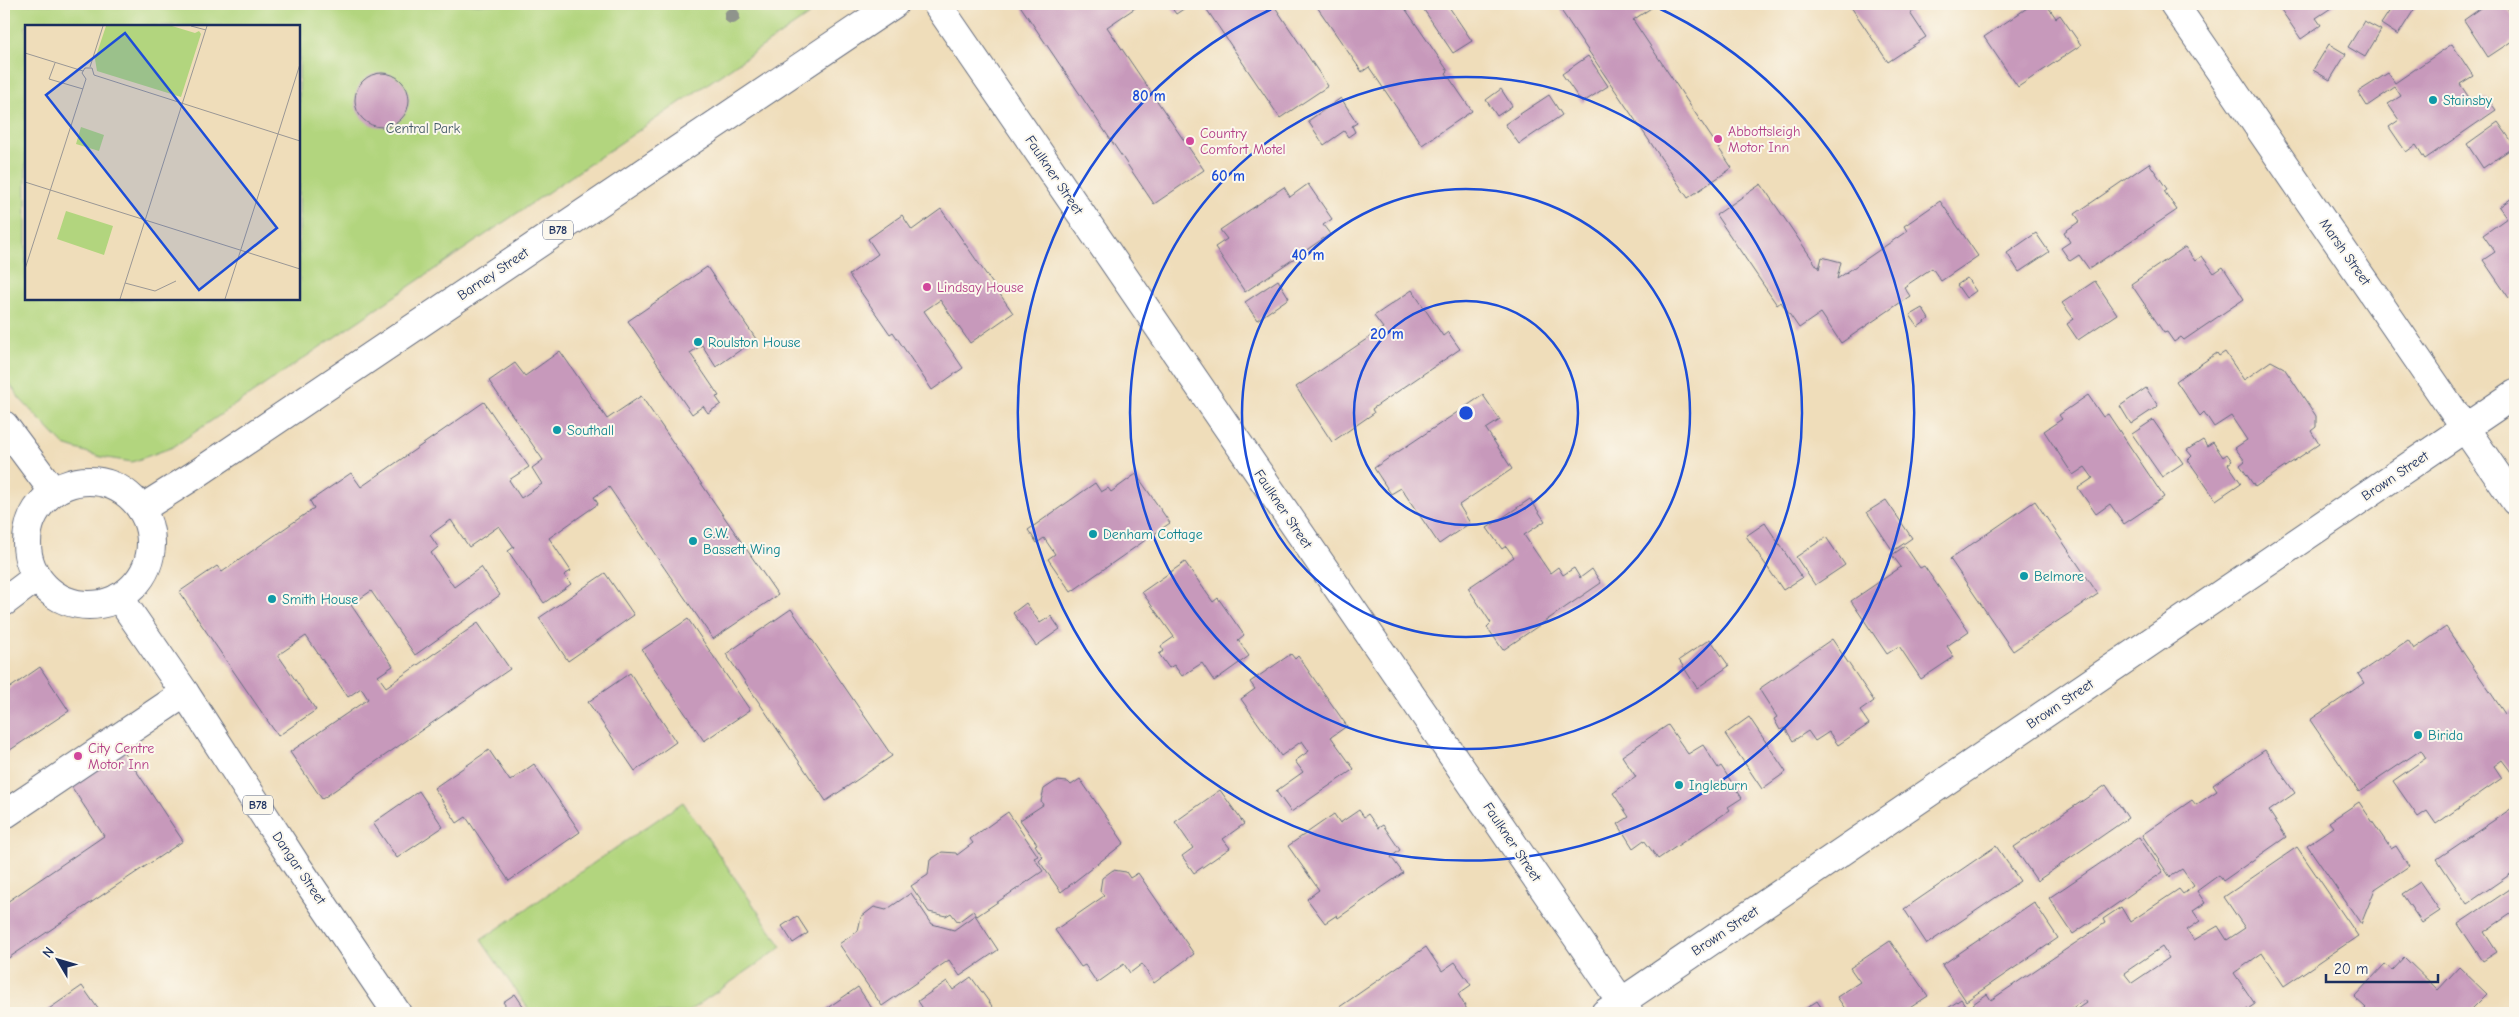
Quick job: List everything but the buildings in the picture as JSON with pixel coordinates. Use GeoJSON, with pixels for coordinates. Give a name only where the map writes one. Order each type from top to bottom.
{"type":"FeatureCollection","features":[{"type":"Feature","properties":{"kind":"street","name":"Barney Street"},"geometry":{"type":"LineString","coordinates":[[141,510],[894,4]]}},
{"type":"Feature","properties":{"kind":"street","name":"Faulkner Street"},"geometry":{"type":"LineString","coordinates":[[938,4],[1618,1010]]}},
{"type":"Feature","properties":{"kind":"street","name":"Marsh Street"},"geometry":{"type":"LineString","coordinates":[[2174,4],[2515,501]]}},
{"type":"Feature","properties":{"kind":"street","name":"Brown Street"},"geometry":{"type":"LineString","coordinates":[[1618,1010],[2515,394]]}},
{"type":"Feature","properties":{"kind":"street"},"geometry":{"type":"LineString","coordinates":[[4,425],[54,492]]}},
{"type":"Feature","properties":{"kind":"street"},"geometry":{"type":"LineString","coordinates":[[84,481],[101,482],[124,493],[141,510],[148,525],[151,542],[148,558],[142,574],[132,587],[119,597],[102,604],[74,603],[49,591],[37,577],[30,563],[26,547],[28,532],[32,516],[41,503],[54,492],[68,484],[84,481]]}},
{"type":"Feature","properties":{"kind":"street"},"geometry":{"type":"LineString","coordinates":[[4,602],[37,577]]}},
{"type":"Feature","properties":{"kind":"street","name":"Dangar Street"},"geometry":{"type":"LineString","coordinates":[[119,597],[185,692],[295,863],[397,1013]]}},
{"type":"Feature","properties":{"kind":"street"},"geometry":{"type":"LineString","coordinates":[[4,815],[185,692]]}},
{"type":"Feature","properties":{"kind":"green space","name":"Central Park"},"geometry":{"type":"Polygon","coordinates":[[[4,4],[825,4],[173,447],[132,462],[101,457],[64,445],[20,399],[4,375],[4,4]]]}},
{"type":"Feature","properties":{"kind":"green space"},"geometry":{"type":"Polygon","coordinates":[[[683,802],[782,947],[686,1013],[531,1013],[481,940],[683,802]]]}},
{"type":"Feature","properties":{"kind":"place","name":"Stainsby"},"geometry":{"type":"Point","coordinates":[2433,100]}},
{"type":"Feature","properties":{"kind":"place","name":"Abbottsleigh Motor Inn"},"geometry":{"type":"Point","coordinates":[1718,139]}},
{"type":"Feature","properties":{"kind":"place","name":"Country Comfort Motel"},"geometry":{"type":"Point","coordinates":[1190,141]}},
{"type":"Feature","properties":{"kind":"place","name":"Lindsay House"},"geometry":{"type":"Point","coordinates":[927,287]}},
{"type":"Feature","properties":{"kind":"place","name":"Roulston House"},"geometry":{"type":"Point","coordinates":[698,342]}},
{"type":"Feature","properties":{"kind":"place","name":"Southall"},"geometry":{"type":"Point","coordinates":[557,430]}},
{"type":"Feature","properties":{"kind":"place","name":"Denham Cottage"},"geometry":{"type":"Point","coordinates":[1093,534]}},
{"type":"Feature","properties":{"kind":"place","name":"G.W. Bassett Wing"},"geometry":{"type":"Point","coordinates":[693,541]}},
{"type":"Feature","properties":{"kind":"place","name":"Belmore"},"geometry":{"type":"Point","coordinates":[2024,576]}},
{"type":"Feature","properties":{"kind":"place","name":"Smith House"},"geometry":{"type":"Point","coordinates":[272,599]}},
{"type":"Feature","properties":{"kind":"place","name":"Birida"},"geometry":{"type":"Point","coordinates":[2418,735]}},
{"type":"Feature","properties":{"kind":"place","name":"City Centre Motor Inn"},"geometry":{"type":"Point","coordinates":[78,756]}},
{"type":"Feature","properties":{"kind":"place","name":"Ingleburn"},"geometry":{"type":"Point","coordinates":[1679,785]}}]}
